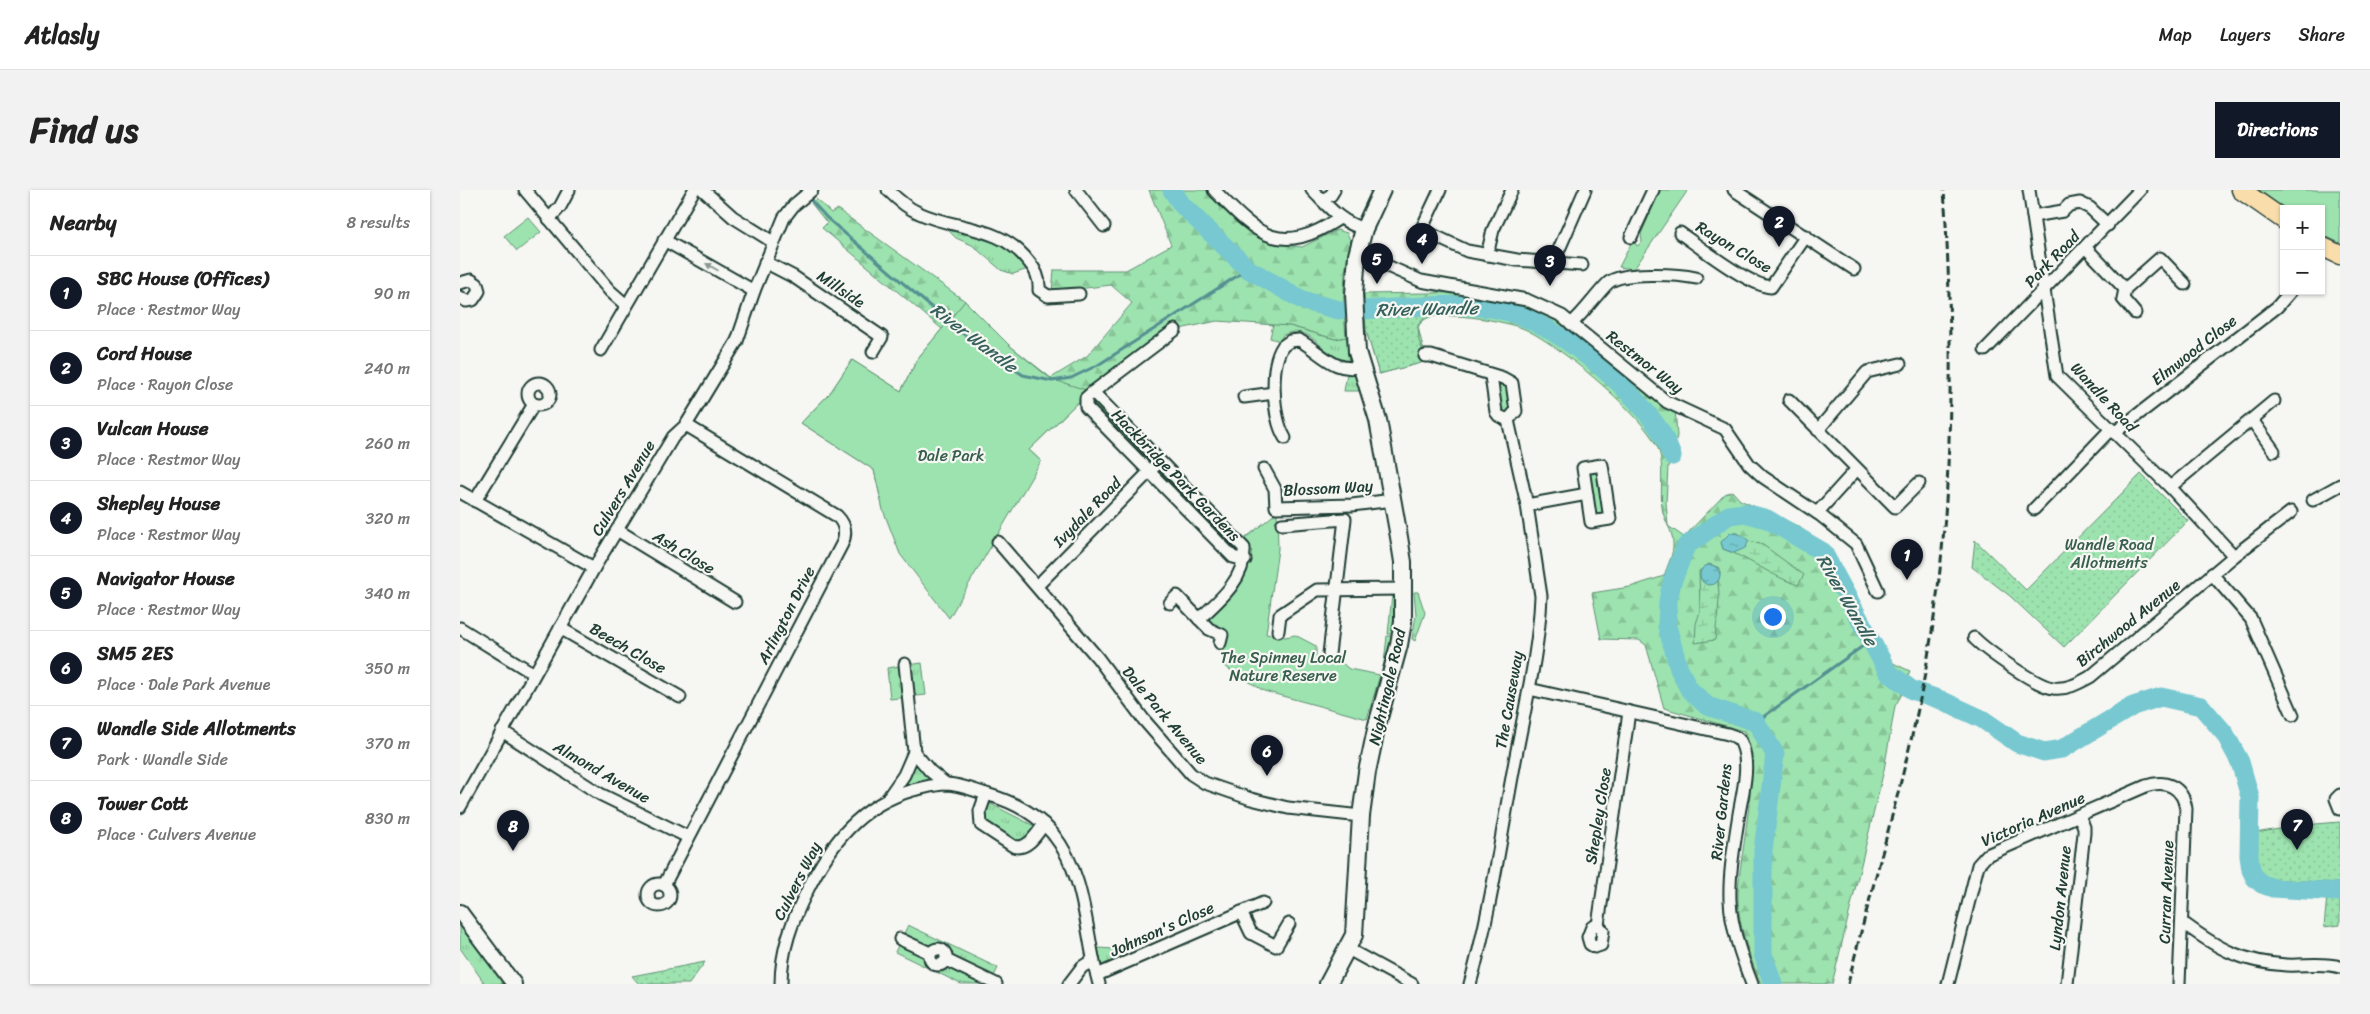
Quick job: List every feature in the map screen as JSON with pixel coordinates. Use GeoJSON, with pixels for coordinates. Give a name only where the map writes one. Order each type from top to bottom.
{"type":"FeatureCollection","features":[{"type":"Feature","properties":{"kind":"main road","name":"Nightingale Road"},"geometry":{"type":"LineString","coordinates":[[1328,984],[1348,949],[1354,934],[1362,816],[1377,725],[1401,636],[1402,555],[1378,420],[1357,352],[1354,294],[1357,255],[1364,229],[1382,190]]}},
{"type":"Feature","properties":{"kind":"main road"},"geometry":{"type":"LineString","coordinates":[[2241,190],[2280,217]]}},
{"type":"Feature","properties":{"kind":"main road"},"geometry":{"type":"LineString","coordinates":[[2325,249],[2340,255]]}},
{"type":"Feature","properties":{"kind":"street"},"geometry":{"type":"LineString","coordinates":[[524,190],[610,291],[626,305]]}},
{"type":"Feature","properties":{"kind":"street"},"geometry":{"type":"LineString","coordinates":[[549,219],[569,190]]}},
{"type":"Feature","properties":{"kind":"street"},"geometry":{"type":"LineString","coordinates":[[601,350],[694,190]]}},
{"type":"Feature","properties":{"kind":"street"},"geometry":{"type":"LineString","coordinates":[[704,190],[733,218],[773,242]]}},
{"type":"Feature","properties":{"kind":"street"},"geometry":{"type":"LineString","coordinates":[[888,190],[918,213],[986,232],[1014,245],[1031,264],[1040,283],[1039,290],[1048,296],[1079,294]]}},
{"type":"Feature","properties":{"kind":"street"},"geometry":{"type":"LineString","coordinates":[[1076,190],[1104,226]]}},
{"type":"Feature","properties":{"kind":"street"},"geometry":{"type":"LineString","coordinates":[[1214,190],[1253,228],[1275,237],[1302,238],[1340,218]]}},
{"type":"Feature","properties":{"kind":"street"},"geometry":{"type":"LineString","coordinates":[[1312,190],[1330,211],[1340,218],[1364,229]]}},
{"type":"Feature","properties":{"kind":"street"},"geometry":{"type":"LineString","coordinates":[[1322,200],[1331,195],[1334,190]]}},
{"type":"Feature","properties":{"kind":"street"},"geometry":{"type":"LineString","coordinates":[[1415,243],[1440,190]]}},
{"type":"Feature","properties":{"kind":"street"},"geometry":{"type":"LineString","coordinates":[[1487,255],[1493,230],[1512,190]]}},
{"type":"Feature","properties":{"kind":"street"},"geometry":{"type":"LineString","coordinates":[[1553,263],[1585,190]]}},
{"type":"Feature","properties":{"kind":"street"},"geometry":{"type":"LineString","coordinates":[[1631,237],[1652,190]]}},
{"type":"Feature","properties":{"kind":"street"},"geometry":{"type":"LineString","coordinates":[[1734,190],[1854,269]]}},
{"type":"Feature","properties":{"kind":"street","name":"Wandle Road"},"geometry":{"type":"LineString","coordinates":[[2029,190],[2057,376],[2170,487],[2234,556]]}},
{"type":"Feature","properties":{"kind":"street","name":"Park Road"},"geometry":{"type":"LineString","coordinates":[[1985,350],[2086,248],[2140,190]]}},
{"type":"Feature","properties":{"kind":"street","name":"Culvers Avenue"},"geometry":{"type":"LineString","coordinates":[[460,807],[594,568],[673,437],[686,425],[737,341],[765,262],[784,218],[811,191]]}},
{"type":"Feature","properties":{"kind":"street"},"geometry":{"type":"LineString","coordinates":[[2032,216],[2062,210],[2069,205],[2080,203],[2090,208],[2108,225]]}},
{"type":"Feature","properties":{"kind":"street"},"geometry":{"type":"LineString","coordinates":[[1422,230],[1467,251],[1487,255],[1582,265]]}},
{"type":"Feature","properties":{"kind":"street","name":"Rayon Close"},"geometry":{"type":"LineString","coordinates":[[1680,233],[1714,258],[1751,279],[1771,287],[1806,236]]}},
{"type":"Feature","properties":{"kind":"street"},"geometry":{"type":"LineString","coordinates":[[664,240],[754,291]]}},
{"type":"Feature","properties":{"kind":"street"},"geometry":{"type":"LineString","coordinates":[[2086,248],[2125,289]]}},
{"type":"Feature","properties":{"kind":"street","name":"Restmor Way"},"geometry":{"type":"LineString","coordinates":[[1357,255],[1376,261],[1421,281],[1527,300],[1562,316],[1667,402],[1725,429],[1749,464],[1762,477],[1817,513],[1845,534],[1859,548],[1878,591]]}},
{"type":"Feature","properties":{"kind":"street"},"geometry":{"type":"LineString","coordinates":[[2135,313],[2123,299],[2125,289],[2160,258],[2185,284]]}},
{"type":"Feature","properties":{"kind":"street","name":"Millside"},"geometry":{"type":"LineString","coordinates":[[765,262],[783,270],[882,337],[873,352]]}},
{"type":"Feature","properties":{"kind":"street"},"geometry":{"type":"LineString","coordinates":[[1572,324],[1609,283],[1620,277],[1681,275],[1696,278]]}},
{"type":"Feature","properties":{"kind":"street"},"geometry":{"type":"LineString","coordinates":[[460,283],[471,280],[478,287],[478,294],[473,300],[461,300]]}},
{"type":"Feature","properties":{"kind":"street","name":"Elmwood Close"},"geometry":{"type":"LineString","coordinates":[[2034,509],[2113,431],[2277,307],[2288,295]]}},
{"type":"Feature","properties":{"kind":"street"},"geometry":{"type":"LineString","coordinates":[[1093,392],[1175,330]]}},
{"type":"Feature","properties":{"kind":"street"},"geometry":{"type":"LineString","coordinates":[[1285,438],[1280,430],[1274,393],[1280,352],[1290,341],[1302,342],[1341,368],[1361,366]]}},
{"type":"Feature","properties":{"kind":"street","name":"The Causeway"},"geometry":{"type":"LineString","coordinates":[[1426,356],[1512,383],[1516,411],[1508,420]]}},
{"type":"Feature","properties":{"kind":"street"},"geometry":{"type":"LineString","coordinates":[[1818,430],[1868,372],[1900,364]]}},
{"type":"Feature","properties":{"kind":"street","name":"The Causeway"},"geometry":{"type":"LineString","coordinates":[[1491,376],[1496,412],[1499,416],[1508,420]]}},
{"type":"Feature","properties":{"kind":"street","name":"Hackbridge Park Gardens"},"geometry":{"type":"LineString","coordinates":[[1093,392],[1160,461],[1244,548],[1245,560],[1233,556],[1086,407],[1086,398],[1093,392]]}},
{"type":"Feature","properties":{"kind":"street"},"geometry":{"type":"LineString","coordinates":[[1244,397],[1274,393]]}},
{"type":"Feature","properties":{"kind":"street"},"geometry":{"type":"LineString","coordinates":[[1789,400],[1856,470],[1895,507],[1919,483]]}},
{"type":"Feature","properties":{"kind":"street"},"geometry":{"type":"LineString","coordinates":[[2170,487],[2274,401]]}},
{"type":"Feature","properties":{"kind":"street"},"geometry":{"type":"LineString","coordinates":[[475,501],[534,404]]}},
{"type":"Feature","properties":{"kind":"street","name":"The Causeway"},"geometry":{"type":"LineString","coordinates":[[1470,984],[1484,935],[1529,689],[1541,596],[1528,505],[1508,420]]}},
{"type":"Feature","properties":{"kind":"street"},"geometry":{"type":"LineString","coordinates":[[2252,420],[2274,450]]}},
{"type":"Feature","properties":{"kind":"street","name":"Arlington Drive"},"geometry":{"type":"LineString","coordinates":[[664,885],[842,544],[845,532],[842,521],[837,516],[686,425]]}},
{"type":"Feature","properties":{"kind":"street","name":"Ivydale Road"},"geometry":{"type":"LineString","coordinates":[[1037,586],[1160,461]]}},
{"type":"Feature","properties":{"kind":"street"},"geometry":{"type":"LineString","coordinates":[[1602,465],[1610,519],[1591,522],[1587,494],[1583,468],[1602,465]]}},
{"type":"Feature","properties":{"kind":"street","name":"Blossom Way"},"geometry":{"type":"LineString","coordinates":[[1264,469],[1275,489],[1276,507],[1352,505],[1393,500]]}},
{"type":"Feature","properties":{"kind":"street"},"geometry":{"type":"LineString","coordinates":[[1817,513],[1856,470]]}},
{"type":"Feature","properties":{"kind":"street"},"geometry":{"type":"LineString","coordinates":[[2313,500],[2340,485]]}},
{"type":"Feature","properties":{"kind":"street"},"geometry":{"type":"LineString","coordinates":[[460,492],[594,568]]}},
{"type":"Feature","properties":{"kind":"street"},"geometry":{"type":"LineString","coordinates":[[1528,505],[1587,494]]}},
{"type":"Feature","properties":{"kind":"street","name":"Birchwood Avenue"},"geometry":{"type":"LineString","coordinates":[[1974,638],[1983,648],[2040,684],[2054,688],[2074,686],[2090,677],[2212,574],[2291,512]]}},
{"type":"Feature","properties":{"kind":"street"},"geometry":{"type":"LineString","coordinates":[[1282,524],[1345,519],[1329,654]]}},
{"type":"Feature","properties":{"kind":"street","name":"Ash Close"},"geometry":{"type":"LineString","coordinates":[[617,530],[735,602]]}},
{"type":"Feature","properties":{"kind":"street","name":"Dale Park Avenue"},"geometry":{"type":"LineString","coordinates":[[998,542],[1096,657],[1164,745],[1198,780],[1251,799],[1288,808],[1362,816]]}},
{"type":"Feature","properties":{"kind":"street"},"geometry":{"type":"LineString","coordinates":[[1199,619],[1233,584],[1245,560]]}},
{"type":"Feature","properties":{"kind":"street"},"geometry":{"type":"LineString","coordinates":[[2212,574],[2251,619],[2293,715]]}},
{"type":"Feature","properties":{"kind":"street"},"geometry":{"type":"LineString","coordinates":[[1278,631],[1280,615],[1308,598],[1317,590],[1332,591],[1338,588],[1403,589]]}},
{"type":"Feature","properties":{"kind":"street"},"geometry":{"type":"LineString","coordinates":[[1170,603],[1177,596],[1209,629],[1222,635],[1220,643]]}},
{"type":"Feature","properties":{"kind":"street"},"geometry":{"type":"LineString","coordinates":[[460,628],[534,674]]}},
{"type":"Feature","properties":{"kind":"street","name":"Beech Close"},"geometry":{"type":"LineString","coordinates":[[560,628],[680,697]]}},
{"type":"Feature","properties":{"kind":"street"},"geometry":{"type":"LineString","coordinates":[[887,799],[904,776],[914,752],[904,664]]}},
{"type":"Feature","properties":{"kind":"street","name":"River Gardens"},"geometry":{"type":"LineString","coordinates":[[1529,689],[1728,734],[1735,736],[1743,746],[1743,789],[1733,857],[1730,900],[1741,956],[1752,984]]}},
{"type":"Feature","properties":{"kind":"street","name":"Shepley Close"},"geometry":{"type":"LineString","coordinates":[[1598,925],[1629,712]]}},
{"type":"Feature","properties":{"kind":"street","name":"Almond Avenue"},"geometry":{"type":"LineString","coordinates":[[502,731],[600,794],[688,837]]}},
{"type":"Feature","properties":{"kind":"street"},"geometry":{"type":"LineString","coordinates":[[914,752],[930,771],[946,784]]}},
{"type":"Feature","properties":{"kind":"street","name":"Victoria Avenue"},"geometry":{"type":"LineString","coordinates":[[1948,984],[1978,865],[1987,855],[2146,786],[2161,782],[2174,787],[2184,800]]}},
{"type":"Feature","properties":{"kind":"street","name":"Culvers Way"},"geometry":{"type":"LineString","coordinates":[[781,984],[781,967],[787,936],[821,862],[847,828],[887,799],[924,787],[946,784],[986,794],[1014,804],[1044,824],[1062,847],[1076,878],[1098,980]]}},
{"type":"Feature","properties":{"kind":"street"},"geometry":{"type":"LineString","coordinates":[[986,794],[979,823],[986,831],[1013,846],[1019,848],[1026,845],[1044,824]]}},
{"type":"Feature","properties":{"kind":"street"},"geometry":{"type":"LineString","coordinates":[[2340,795],[2336,799],[2340,809]]}},
{"type":"Feature","properties":{"kind":"street","name":"Curran Avenue"},"geometry":{"type":"LineString","coordinates":[[2179,984],[2184,800]]}},
{"type":"Feature","properties":{"kind":"street","name":"Lyndon Avenue"},"geometry":{"type":"LineString","coordinates":[[2067,984],[2084,833],[2084,827],[2079,816]]}},
{"type":"Feature","properties":{"kind":"street","name":"Johnson's Close"},"geometry":{"type":"LineString","coordinates":[[1098,980],[1263,903]]}},
{"type":"Feature","properties":{"kind":"street"},"geometry":{"type":"LineString","coordinates":[[460,912],[514,984]]}},
{"type":"Feature","properties":{"kind":"street"},"geometry":{"type":"LineString","coordinates":[[1241,912],[1251,934],[1276,946],[1289,924]]}},
{"type":"Feature","properties":{"kind":"street"},"geometry":{"type":"LineString","coordinates":[[2182,924],[2233,955],[2248,960],[2285,965],[2340,967]]}},
{"type":"Feature","properties":{"kind":"street"},"geometry":{"type":"LineString","coordinates":[[2181,945],[2198,939],[2200,935]]}},
{"type":"Feature","properties":{"kind":"street"},"geometry":{"type":"LineString","coordinates":[[900,939],[930,953],[940,948],[945,952],[946,960],[996,984]]}},
{"type":"Feature","properties":{"kind":"street"},"geometry":{"type":"LineString","coordinates":[[1348,949],[1412,984]]}},
{"type":"Feature","properties":{"kind":"street"},"geometry":{"type":"LineString","coordinates":[[1069,984],[1082,967],[1093,960]]}},
{"type":"Feature","properties":{"kind":"green space"},"geometry":{"type":"Polygon","coordinates":[[[1149,190],[1208,190],[1253,231],[1286,245],[1302,247],[1337,230],[1347,233],[1351,242],[1344,290],[1346,337],[1335,339],[1290,326],[1217,321],[1175,330],[1076,404],[1029,450],[1041,461],[1026,458],[894,466],[883,509],[874,470],[801,423],[830,393],[852,360],[901,391],[918,358],[942,329],[822,228],[827,223],[811,203],[816,199],[831,213],[837,209],[965,301],[1009,345],[1051,378],[1087,356],[1132,303],[1111,285],[1052,292],[1054,270],[1126,270],[1171,245],[1149,190]]]}},
{"type":"Feature","properties":{"kind":"green space"},"geometry":{"type":"Polygon","coordinates":[[[1660,190],[1688,190],[1634,269],[1619,267],[1633,240],[1637,246],[1642,242],[1641,234],[1660,190]]]}},
{"type":"Feature","properties":{"kind":"green space"},"geometry":{"type":"Polygon","coordinates":[[[2258,190],[2340,190],[2340,243],[2325,236],[2325,205],[2280,206],[2258,190]]]}},
{"type":"Feature","properties":{"kind":"green space"},"geometry":{"type":"Polygon","coordinates":[[[528,217],[541,232],[517,251],[504,236],[528,217]]]}},
{"type":"Feature","properties":{"kind":"green space"},"geometry":{"type":"Polygon","coordinates":[[[942,224],[1013,245],[1031,268],[1013,274],[1001,270],[972,245],[956,238],[942,224]]]}},
{"type":"Feature","properties":{"kind":"green space"},"geometry":{"type":"Polygon","coordinates":[[[1489,292],[1562,316],[1675,407],[1677,436],[1668,467],[1666,502],[1668,525],[1662,507],[1662,470],[1659,451],[1651,437],[1638,420],[1599,382],[1556,348],[1522,328],[1472,317],[1429,317],[1418,327],[1425,356],[1421,363],[1379,374],[1366,330],[1364,294],[1489,292]]]}},
{"type":"Feature","properties":{"kind":"green space","name":"Dale Park"},"geometry":{"type":"Polygon","coordinates":[[[965,301],[1009,345],[1051,379],[1093,392],[1076,404],[1029,450],[1041,461],[949,618],[900,554],[883,510],[874,470],[801,423],[830,393],[852,360],[901,391],[918,358],[965,301]]]}},
{"type":"Feature","properties":{"kind":"green space"},"geometry":{"type":"Polygon","coordinates":[[[1427,310],[1427,315],[1418,325],[1419,341],[1425,356],[1421,363],[1379,374],[1366,330],[1365,314],[1427,310]]]}},
{"type":"Feature","properties":{"kind":"green space"},"geometry":{"type":"Polygon","coordinates":[[[1273,324],[1290,326],[1335,339],[1346,337],[1352,360],[1343,361],[1335,358],[1305,334],[1295,332],[1283,335],[1280,341],[1270,338],[1273,324]]]}},
{"type":"Feature","properties":{"kind":"green space"},"geometry":{"type":"Polygon","coordinates":[[[1347,374],[1353,374],[1357,380],[1359,391],[1344,391],[1347,374]]]}},
{"type":"Feature","properties":{"kind":"green space"},"geometry":{"type":"Polygon","coordinates":[[[1504,383],[1509,388],[1510,412],[1504,414],[1501,412],[1497,387],[1504,383]]]}},
{"type":"Feature","properties":{"kind":"green space"},"geometry":{"type":"Polygon","coordinates":[[[1095,402],[1148,457],[1146,463],[1093,408],[1092,405],[1095,402]]]}},
{"type":"Feature","properties":{"kind":"green space"},"geometry":{"type":"Polygon","coordinates":[[[1589,470],[1597,470],[1604,515],[1595,517],[1593,513],[1589,470]]]}},
{"type":"Feature","properties":{"kind":"green space"},"geometry":{"type":"Polygon","coordinates":[[[1166,472],[1234,545],[1229,547],[1161,477],[1166,472]]]}},
{"type":"Feature","properties":{"kind":"green space","name":"Wandle Road Allotments"},"geometry":{"type":"Polygon","coordinates":[[[2141,474],[2188,521],[2064,647],[2010,596],[1972,567],[1975,540],[2026,590],[2141,474]]]}},
{"type":"Feature","properties":{"kind":"green space"},"geometry":{"type":"Polygon","coordinates":[[[1732,491],[1740,500],[1798,526],[1831,551],[1874,646],[1895,664],[1910,671],[1902,694],[1895,706],[1884,770],[1832,984],[1761,984],[1748,951],[1739,916],[1738,904],[1739,877],[1751,783],[1749,743],[1743,731],[1664,708],[1646,645],[1639,640],[1601,639],[1592,593],[1630,587],[1664,576],[1673,547],[1673,538],[1668,526],[1684,537],[1725,494],[1732,491]]]}},
{"type":"Feature","properties":{"kind":"green space","name":"The Spinney Local Nature Reserve"},"geometry":{"type":"Polygon","coordinates":[[[1277,512],[1278,549],[1266,634],[1285,637],[1295,635],[1316,646],[1316,659],[1341,662],[1349,669],[1380,675],[1367,719],[1264,691],[1224,666],[1221,643],[1203,618],[1235,585],[1242,541],[1277,512]]]}},
{"type":"Feature","properties":{"kind":"green space"},"geometry":{"type":"Polygon","coordinates":[[[1730,533],[1738,533],[1749,541],[1763,545],[1804,575],[1798,585],[1723,549],[1721,542],[1730,533]]]}},
{"type":"Feature","properties":{"kind":"green space"},"geometry":{"type":"Polygon","coordinates":[[[1709,564],[1720,568],[1718,582],[1719,605],[1715,640],[1695,643],[1696,624],[1700,611],[1699,571],[1709,564]]]}},
{"type":"Feature","properties":{"kind":"green space"},"geometry":{"type":"Polygon","coordinates":[[[1414,592],[1418,592],[1425,613],[1415,641],[1412,639],[1416,615],[1414,592]]]}},
{"type":"Feature","properties":{"kind":"green space"},"geometry":{"type":"Polygon","coordinates":[[[1392,595],[1395,598],[1395,634],[1388,634],[1392,595]]]}},
{"type":"Feature","properties":{"kind":"green space"},"geometry":{"type":"Polygon","coordinates":[[[1387,636],[1395,636],[1378,699],[1374,697],[1384,663],[1387,636]]]}},
{"type":"Feature","properties":{"kind":"green space"},"geometry":{"type":"Polygon","coordinates":[[[922,663],[926,695],[890,699],[887,668],[922,663]]]}},
{"type":"Feature","properties":{"kind":"green space"},"geometry":{"type":"Polygon","coordinates":[[[913,758],[944,783],[905,791],[899,786],[913,758]]]}},
{"type":"Feature","properties":{"kind":"green space"},"geometry":{"type":"Polygon","coordinates":[[[987,802],[1038,828],[1021,844],[982,821],[987,802]]]}},
{"type":"Feature","properties":{"kind":"green space"},"geometry":{"type":"Polygon","coordinates":[[[2340,822],[2340,883],[2269,879],[2256,872],[2255,833],[2303,825],[2340,822]]]}},
{"type":"Feature","properties":{"kind":"green space"},"geometry":{"type":"Polygon","coordinates":[[[2327,896],[2340,897],[2340,925],[2324,927],[2327,896]]]}},
{"type":"Feature","properties":{"kind":"green space"},"geometry":{"type":"Polygon","coordinates":[[[460,922],[507,984],[485,984],[460,948],[460,922]]]}},
{"type":"Feature","properties":{"kind":"green space"},"geometry":{"type":"Polygon","coordinates":[[[908,925],[998,968],[990,984],[961,984],[895,952],[908,925]]]}},
{"type":"Feature","properties":{"kind":"green space"},"geometry":{"type":"Polygon","coordinates":[[[1098,948],[1114,949],[1124,959],[1102,967],[1098,948]]]}},
{"type":"Feature","properties":{"kind":"green space"},"geometry":{"type":"Polygon","coordinates":[[[705,962],[689,984],[639,984],[632,976],[705,962]]]}},
{"type":"Feature","properties":{"kind":"water"},"geometry":{"type":"Polygon","coordinates":[[[1730,533],[1736,533],[1749,541],[1745,548],[1734,553],[1723,549],[1721,542],[1730,533]]]}},
{"type":"Feature","properties":{"kind":"water"},"geometry":{"type":"Polygon","coordinates":[[[1710,565],[1717,568],[1720,575],[1717,582],[1710,585],[1703,582],[1700,575],[1703,568],[1710,565]]]}},
{"type":"Feature","properties":{"kind":"waterway","name":"River Wandle"},"geometry":{"type":"LineString","coordinates":[[1172,190],[1182,205],[1248,269],[1304,301],[1339,310]]}},
{"type":"Feature","properties":{"kind":"waterway","name":"River Wandle"},"geometry":{"type":"LineString","coordinates":[[808,197],[827,218],[959,331],[1023,375],[1052,381],[1071,378],[1098,365],[1248,269]]}},
{"type":"Feature","properties":{"kind":"waterway","name":"River Wandle"},"geometry":{"type":"LineString","coordinates":[[1361,310],[1452,305],[1505,311],[1525,318],[1546,328],[1568,342],[1611,376],[1646,412],[1661,432],[1672,456]]}},
{"type":"Feature","properties":{"kind":"waterway","name":"River Wandle"},"geometry":{"type":"LineString","coordinates":[[1773,984],[1763,954],[1763,851],[1775,754],[1756,722],[1707,706],[1689,689],[1679,669],[1667,626],[1668,601],[1672,582],[1686,546],[1729,515],[1745,513],[1767,519],[1823,552],[1888,672],[1912,690],[1941,700],[1982,719],[2017,743],[2044,752],[2062,749],[2133,706],[2161,697],[2201,706],[2225,734],[2240,762],[2250,797],[2249,856],[2251,870],[2255,878],[2262,884],[2273,888],[2340,892]]}},
{"type":"Feature","properties":{"kind":"waterway"},"geometry":{"type":"LineString","coordinates":[[1756,722],[1870,641]]}},
{"type":"Feature","properties":{"kind":"railway"},"geometry":{"type":"LineString","coordinates":[[1848,984],[1902,778],[1918,709],[1939,581],[1949,451],[1950,385],[1950,320],[1944,190]]}},
{"type":"Feature","properties":{"kind":"place","name":"Cord House"},"geometry":{"type":"Point","coordinates":[1779,247]}},
{"type":"Feature","properties":{"kind":"place","name":"Shepley House"},"geometry":{"type":"Point","coordinates":[1422,264]}},
{"type":"Feature","properties":{"kind":"place","name":"Navigator House"},"geometry":{"type":"Point","coordinates":[1377,284]}},
{"type":"Feature","properties":{"kind":"place","name":"Vulcan House"},"geometry":{"type":"Point","coordinates":[1550,286]}},
{"type":"Feature","properties":{"kind":"place","name":"SBC House (Offices)"},"geometry":{"type":"Point","coordinates":[1907,580]}},
{"type":"Feature","properties":{"kind":"place","name":"SM5 2ES"},"geometry":{"type":"Point","coordinates":[1267,776]}},
{"type":"Feature","properties":{"kind":"place","name":"Wandle Side Allotments"},"geometry":{"type":"Point","coordinates":[2297,850]}},
{"type":"Feature","properties":{"kind":"place","name":"Tower Cott"},"geometry":{"type":"Point","coordinates":[513,851]}}]}
